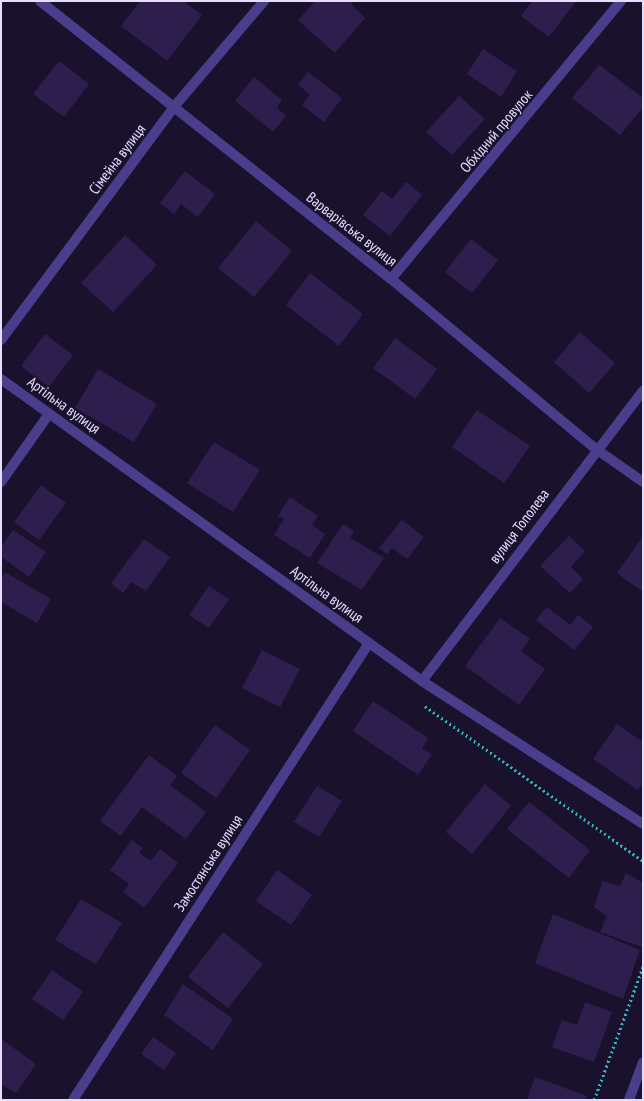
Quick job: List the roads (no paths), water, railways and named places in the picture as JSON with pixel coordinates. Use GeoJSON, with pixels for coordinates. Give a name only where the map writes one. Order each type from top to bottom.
{"type":"FeatureCollection","features":[{"type":"Feature","properties":{"kind":"street","name":"Варварівська вулиця"},"geometry":{"type":"LineString","coordinates":[[40,1],[391,279],[596,449],[643,482]]}},
{"type":"Feature","properties":{"kind":"street","name":"Сімейна вулиця"},"geometry":{"type":"LineString","coordinates":[[1,340],[174,108],[264,1]]}},
{"type":"Feature","properties":{"kind":"street","name":"Обхідний провулок"},"geometry":{"type":"LineString","coordinates":[[391,279],[622,1]]}},
{"type":"Feature","properties":{"kind":"street","name":"Артільна вулиця"},"geometry":{"type":"LineString","coordinates":[[1,379],[422,681],[643,824]]}},
{"type":"Feature","properties":{"kind":"street","name":"вулиця Тополева"},"geometry":{"type":"LineString","coordinates":[[422,681],[596,449],[643,391]]}},
{"type":"Feature","properties":{"kind":"street"},"geometry":{"type":"LineString","coordinates":[[1,482],[49,414]]}},
{"type":"Feature","properties":{"kind":"street","name":"Замостянська вулиця"},"geometry":{"type":"LineString","coordinates":[[73,1100],[369,643]]}},
{"type":"Feature","properties":{"kind":"street"},"geometry":{"type":"LineString","coordinates":[[629,1100],[643,1062]]}}]}
